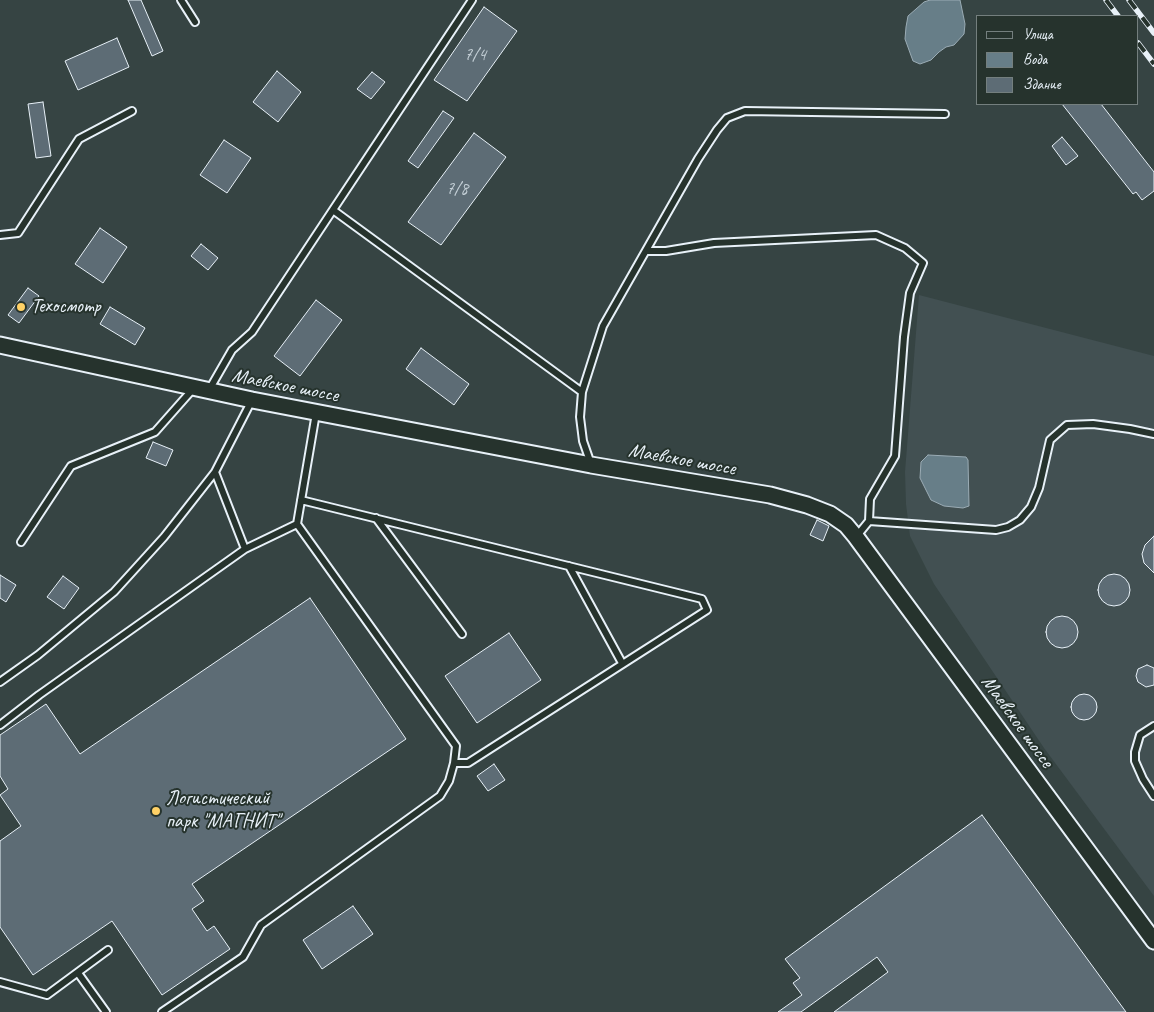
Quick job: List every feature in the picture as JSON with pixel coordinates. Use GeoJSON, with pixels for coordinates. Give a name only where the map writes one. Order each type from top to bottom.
{"type":"FeatureCollection","features":[{"type":"Feature","properties":{"kind":"street","name":"Маевское шоссе"},"geometry":{"type":"LineString","coordinates":[[0,345],[316,413],[591,465],[770,496],[806,504],[830,514],[846,525],[856,537],[1154,941]]}},
{"type":"Feature","properties":{"kind":"lane"},"geometry":{"type":"LineString","coordinates":[[181,0],[195,22]]}},
{"type":"Feature","properties":{"kind":"lane"},"geometry":{"type":"LineString","coordinates":[[20,542],[71,466],[155,432],[201,389],[232,350],[252,332],[472,0]]}},
{"type":"Feature","properties":{"kind":"lane"},"geometry":{"type":"LineString","coordinates":[[0,235],[18,233],[79,139],[132,111]]}},
{"type":"Feature","properties":{"kind":"lane"},"geometry":{"type":"LineString","coordinates":[[591,465],[583,440],[580,417],[582,392],[603,326],[698,159],[727,118],[745,111],[945,114]]}},
{"type":"Feature","properties":{"kind":"lane"},"geometry":{"type":"LineString","coordinates":[[333,210],[582,392]]}},
{"type":"Feature","properties":{"kind":"lane"},"geometry":{"type":"LineString","coordinates":[[647,251],[666,251],[714,243],[876,235],[905,248],[923,263],[910,293],[904,337],[894,456],[870,499],[869,521],[856,537]]}},
{"type":"Feature","properties":{"kind":"lane"},"geometry":{"type":"LineString","coordinates":[[0,682],[38,655],[114,592],[164,537],[215,472],[252,400]]}},
{"type":"Feature","properties":{"kind":"lane"},"geometry":{"type":"LineString","coordinates":[[162,1012],[243,958],[261,925],[440,796],[449,781],[454,762],[456,746],[297,524],[316,413]]}},
{"type":"Feature","properties":{"kind":"lane"},"geometry":{"type":"LineString","coordinates":[[869,521],[996,530],[1008,528],[1020,520],[1031,507],[1039,488],[1050,440],[1067,425],[1092,424],[1154,434]]}},
{"type":"Feature","properties":{"kind":"lane"},"geometry":{"type":"LineString","coordinates":[[215,472],[245,549]]}},
{"type":"Feature","properties":{"kind":"lane"},"geometry":{"type":"LineString","coordinates":[[301,500],[702,599],[707,610],[468,763],[454,762]]}},
{"type":"Feature","properties":{"kind":"lane"},"geometry":{"type":"LineString","coordinates":[[376,518],[462,634]]}},
{"type":"Feature","properties":{"kind":"lane"},"geometry":{"type":"LineString","coordinates":[[0,725],[245,549],[297,524]]}},
{"type":"Feature","properties":{"kind":"lane"},"geometry":{"type":"LineString","coordinates":[[569,566],[622,663]]}},
{"type":"Feature","properties":{"kind":"lane"},"geometry":{"type":"LineString","coordinates":[[1154,726],[1140,735],[1135,752],[1135,761],[1143,779],[1154,796]]}},
{"type":"Feature","properties":{"kind":"lane"},"geometry":{"type":"LineString","coordinates":[[1140,923],[1154,932]]}},
{"type":"Feature","properties":{"kind":"lane"},"geometry":{"type":"LineString","coordinates":[[0,982],[47,995],[108,950]]}},
{"type":"Feature","properties":{"kind":"lane"},"geometry":{"type":"LineString","coordinates":[[78,973],[106,1012]]}},
{"type":"Feature","properties":{"kind":"shaded area"},"geometry":{"type":"Polygon","coordinates":[[[919,295],[1154,356],[1154,896],[1044,748],[934,584],[910,536],[905,472],[919,295]]]}},
{"type":"Feature","properties":{"kind":"water"},"geometry":{"type":"Polygon","coordinates":[[[930,0],[960,0],[965,24],[964,34],[954,45],[946,47],[931,60],[920,64],[913,61],[905,39],[906,27],[908,16],[924,2],[930,0]]]}},
{"type":"Feature","properties":{"kind":"water"},"geometry":{"type":"Polygon","coordinates":[[[928,455],[966,457],[968,460],[969,506],[963,508],[944,506],[931,500],[920,478],[921,462],[928,455]]]}},
{"type":"Feature","properties":{"kind":"building"},"geometry":{"type":"Polygon","coordinates":[[[128,0],[141,0],[163,51],[152,56],[128,0]]]}},
{"type":"Feature","properties":{"kind":"building"},"geometry":{"type":"Polygon","coordinates":[[[484,7],[517,31],[467,101],[434,80],[484,7]]]}},
{"type":"Feature","properties":{"kind":"building"},"geometry":{"type":"Polygon","coordinates":[[[117,38],[129,67],[78,90],[65,61],[117,38]]]}},
{"type":"Feature","properties":{"kind":"building"},"geometry":{"type":"Polygon","coordinates":[[[277,71],[301,92],[278,122],[253,102],[277,71]]]}},
{"type":"Feature","properties":{"kind":"building"},"geometry":{"type":"Polygon","coordinates":[[[372,72],[385,82],[371,99],[357,89],[372,72]]]}},
{"type":"Feature","properties":{"kind":"building"},"geometry":{"type":"Polygon","coordinates":[[[43,102],[51,156],[36,158],[28,104],[43,102]]]}},
{"type":"Feature","properties":{"kind":"building"},"geometry":{"type":"Polygon","coordinates":[[[1063,105],[1102,105],[1154,172],[1154,191],[1142,200],[1136,192],[1133,194],[1063,105]]]}},
{"type":"Feature","properties":{"kind":"building"},"geometry":{"type":"Polygon","coordinates":[[[443,111],[454,118],[418,168],[408,161],[443,111]]]}},
{"type":"Feature","properties":{"kind":"building"},"geometry":{"type":"Polygon","coordinates":[[[474,133],[506,157],[441,245],[408,222],[474,133]]]}},
{"type":"Feature","properties":{"kind":"building"},"geometry":{"type":"Polygon","coordinates":[[[1062,137],[1078,156],[1066,165],[1052,146],[1062,137]]]}},
{"type":"Feature","properties":{"kind":"building"},"geometry":{"type":"Polygon","coordinates":[[[224,140],[251,158],[227,193],[200,175],[224,140]]]}},
{"type":"Feature","properties":{"kind":"building"},"geometry":{"type":"Polygon","coordinates":[[[100,228],[127,247],[103,283],[75,264],[100,228]]]}},
{"type":"Feature","properties":{"kind":"building"},"geometry":{"type":"Polygon","coordinates":[[[201,244],[218,258],[208,270],[191,256],[201,244]]]}},
{"type":"Feature","properties":{"kind":"building"},"geometry":{"type":"Polygon","coordinates":[[[28,288],[39,296],[19,323],[8,315],[28,288]]]}},
{"type":"Feature","properties":{"kind":"building"},"geometry":{"type":"Polygon","coordinates":[[[316,300],[342,320],[300,376],[274,356],[316,300]]]}},
{"type":"Feature","properties":{"kind":"building"},"geometry":{"type":"Polygon","coordinates":[[[110,307],[145,328],[135,345],[100,324],[110,307]]]}},
{"type":"Feature","properties":{"kind":"building"},"geometry":{"type":"Polygon","coordinates":[[[421,348],[469,384],[454,405],[406,369],[421,348]]]}},
{"type":"Feature","properties":{"kind":"building"},"geometry":{"type":"Polygon","coordinates":[[[153,442],[173,450],[166,466],[146,458],[153,442]]]}},
{"type":"Feature","properties":{"kind":"building"},"geometry":{"type":"Polygon","coordinates":[[[817,520],[829,526],[823,541],[810,535],[817,520]]]}},
{"type":"Feature","properties":{"kind":"building"},"geometry":{"type":"Polygon","coordinates":[[[1154,536],[1154,573],[1144,563],[1142,554],[1145,545],[1154,536]]]}},
{"type":"Feature","properties":{"kind":"building"},"geometry":{"type":"Polygon","coordinates":[[[1114,574],[1125,579],[1130,590],[1125,601],[1114,606],[1103,601],[1098,590],[1103,579],[1114,574]]]}},
{"type":"Feature","properties":{"kind":"building"},"geometry":{"type":"Polygon","coordinates":[[[0,575],[16,585],[6,602],[0,598],[0,575]]]}},
{"type":"Feature","properties":{"kind":"building"},"geometry":{"type":"Polygon","coordinates":[[[63,576],[79,588],[64,609],[47,597],[63,576]]]}},
{"type":"Feature","properties":{"kind":"building","name":"Логистический парк \"МАГНИТ\""},"geometry":{"type":"Polygon","coordinates":[[[310,598],[406,739],[192,884],[204,901],[192,909],[207,931],[214,926],[230,949],[162,995],[112,921],[33,975],[0,927],[0,841],[21,826],[0,795],[8,789],[0,776],[0,735],[46,704],[80,754],[310,598]]]}},
{"type":"Feature","properties":{"kind":"building"},"geometry":{"type":"Polygon","coordinates":[[[1062,616],[1068,617],[1073,621],[1077,626],[1077,638],[1073,643],[1068,647],[1062,648],[1056,647],[1051,643],[1047,638],[1046,632],[1047,626],[1051,621],[1056,617],[1062,616]]]}},
{"type":"Feature","properties":{"kind":"building"},"geometry":{"type":"Polygon","coordinates":[[[509,633],[541,680],[477,723],[445,676],[509,633]]]}},
{"type":"Feature","properties":{"kind":"building"},"geometry":{"type":"Polygon","coordinates":[[[1147,665],[1154,668],[1154,685],[1146,687],[1138,682],[1136,676],[1138,669],[1147,665]]]}},
{"type":"Feature","properties":{"kind":"building"},"geometry":{"type":"Polygon","coordinates":[[[1084,694],[1093,698],[1097,707],[1093,716],[1084,720],[1075,716],[1071,707],[1075,698],[1084,694]]]}},
{"type":"Feature","properties":{"kind":"building"},"geometry":{"type":"Polygon","coordinates":[[[494,764],[505,780],[488,791],[477,776],[494,764]]]}},
{"type":"Feature","properties":{"kind":"building"},"geometry":{"type":"Polygon","coordinates":[[[982,815],[1126,1012],[834,1012],[888,972],[877,957],[801,1012],[778,1012],[802,995],[793,983],[800,978],[785,959],[982,815]]]}},
{"type":"Feature","properties":{"kind":"building"},"geometry":{"type":"Polygon","coordinates":[[[353,906],[373,934],[322,969],[303,940],[353,906]]]}},
{"type":"Feature","properties":{"kind":"railway"},"geometry":{"type":"LineString","coordinates":[[1106,0],[1117,15]]}},
{"type":"Feature","properties":{"kind":"railway"},"geometry":{"type":"LineString","coordinates":[[1129,0],[1154,33]]}},
{"type":"Feature","properties":{"kind":"railway"},"geometry":{"type":"LineString","coordinates":[[1139,44],[1154,64]]}},
{"type":"Feature","properties":{"kind":"place","name":"Техосмотр"},"geometry":{"type":"Point","coordinates":[21,307]}},
{"type":"Feature","properties":{"kind":"place","name":"Логистический парк \"МАГНИТ\""},"geometry":{"type":"Point","coordinates":[156,811]}}]}
